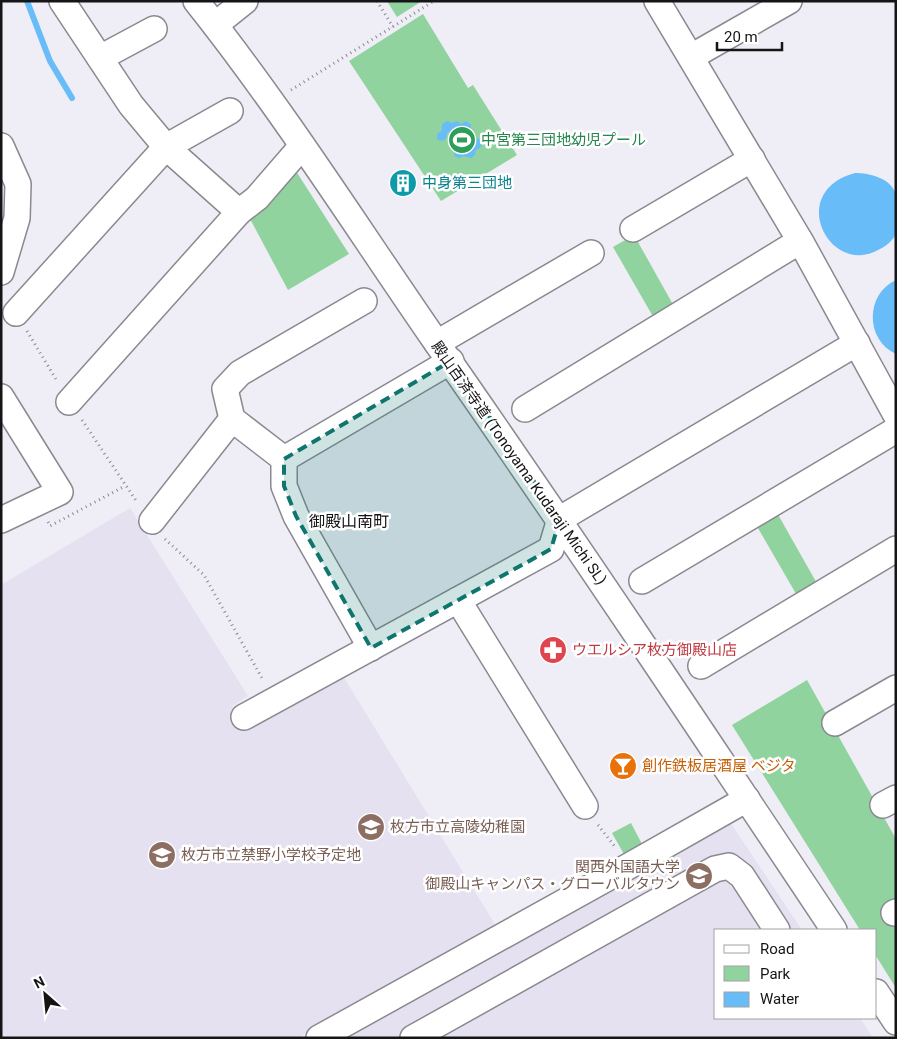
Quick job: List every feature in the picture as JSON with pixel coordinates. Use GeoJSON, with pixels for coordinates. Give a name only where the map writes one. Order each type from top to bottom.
{"type":"FeatureCollection","features":[{"type":"Feature","properties":{"kind":"street"},"geometry":{"type":"LineString","coordinates":[[62,1],[131,105],[166,146],[240,212]]}},
{"type":"Feature","properties":{"kind":"street","name":"殿山百済寺道 (Tonoyama Kudaraji Michi SL)"},"geometry":{"type":"LineString","coordinates":[[196,1],[272,102],[560,519],[833,929]]}},
{"type":"Feature","properties":{"kind":"street"},"geometry":{"type":"LineString","coordinates":[[215,25],[245,1]]}},
{"type":"Feature","properties":{"kind":"street"},"geometry":{"type":"LineString","coordinates":[[657,1],[800,241],[896,415]]}},
{"type":"Feature","properties":{"kind":"street"},"geometry":{"type":"LineString","coordinates":[[691,57],[789,1]]}},
{"type":"Feature","properties":{"kind":"street"},"geometry":{"type":"LineString","coordinates":[[100,58],[154,29]]}},
{"type":"Feature","properties":{"kind":"street"},"geometry":{"type":"LineString","coordinates":[[16,313],[166,146],[230,111]]}},
{"type":"Feature","properties":{"kind":"street"},"geometry":{"type":"LineString","coordinates":[[70,402],[240,212],[257,198],[302,146]]}},
{"type":"Feature","properties":{"kind":"street"},"geometry":{"type":"LineString","coordinates":[[1,272],[17,218],[18,184],[9,157]]}},
{"type":"Feature","properties":{"kind":"street"},"geometry":{"type":"LineString","coordinates":[[633,229],[752,159]]}},
{"type":"Feature","properties":{"kind":"street"},"geometry":{"type":"LineString","coordinates":[[525,409],[800,241]]}},
{"type":"Feature","properties":{"kind":"street"},"geometry":{"type":"LineString","coordinates":[[284,459],[591,253]]}},
{"type":"Feature","properties":{"kind":"street"},"geometry":{"type":"LineString","coordinates":[[284,459],[232,419],[225,389],[240,373],[364,302]]}},
{"type":"Feature","properties":{"kind":"street"},"geometry":{"type":"LineString","coordinates":[[244,717],[551,549],[560,519],[857,343]]}},
{"type":"Feature","properties":{"kind":"street"},"geometry":{"type":"LineString","coordinates":[[1,520],[60,492],[4,408]]}},
{"type":"Feature","properties":{"kind":"street"},"geometry":{"type":"LineString","coordinates":[[152,521],[232,419]]}},
{"type":"Feature","properties":{"kind":"street"},"geometry":{"type":"LineString","coordinates":[[642,581],[896,430]]}},
{"type":"Feature","properties":{"kind":"street"},"geometry":{"type":"LineString","coordinates":[[284,459],[284,486],[296,516],[371,648]]}},
{"type":"Feature","properties":{"kind":"street"},"geometry":{"type":"LineString","coordinates":[[701,666],[896,549]]}},
{"type":"Feature","properties":{"kind":"street"},"geometry":{"type":"LineString","coordinates":[[458,600],[584,806]]}},
{"type":"Feature","properties":{"kind":"street"},"geometry":{"type":"LineString","coordinates":[[835,723],[896,688]]}},
{"type":"Feature","properties":{"kind":"street"},"geometry":{"type":"LineString","coordinates":[[319,1038],[747,799]]}},
{"type":"Feature","properties":{"kind":"street"},"geometry":{"type":"LineString","coordinates":[[413,1038],[715,869],[729,866],[742,876],[776,929]]}},
{"type":"Feature","properties":{"kind":"street"},"geometry":{"type":"LineString","coordinates":[[877,994],[896,1022]]}},
{"type":"Feature","properties":{"kind":"path"},"geometry":{"type":"LineString","coordinates":[[377,1],[393,27]]}},
{"type":"Feature","properties":{"kind":"path"},"geometry":{"type":"LineString","coordinates":[[272,102],[434,1]]}},
{"type":"Feature","properties":{"kind":"path"},"geometry":{"type":"LineString","coordinates":[[86,507],[125,486]]}},
{"type":"Feature","properties":{"kind":"path"},"geometry":{"type":"LineString","coordinates":[[584,806],[629,866]]}},
{"type":"Feature","properties":{"kind":"highlighted area"},"geometry":{"type":"Polygon","coordinates":[[[451,361],[560,519],[551,549],[371,648],[296,516],[284,486],[284,459],[451,361]]]}},
{"type":"Feature","properties":{"kind":"shaded area","name":"枚方市立禁野小学校予定地"},"geometry":{"type":"Polygon","coordinates":[[[130,508],[248,696],[232,706],[241,719],[343,676],[496,926],[298,1038],[1,1038],[1,585],[130,508]]]}},
{"type":"Feature","properties":{"kind":"shaded area","name":"関西外国語大学 御殿山キャンパス・グローバルタウン"},"geometry":{"type":"Polygon","coordinates":[[[730,822],[801,929],[714,929],[714,1019],[861,1019],[873,1038],[343,1038],[730,822]]]}},
{"type":"Feature","properties":{"kind":"green space"},"geometry":{"type":"Polygon","coordinates":[[[387,1],[422,1],[397,17],[387,1]]]}},
{"type":"Feature","properties":{"kind":"green space"},"geometry":{"type":"Polygon","coordinates":[[[423,14],[468,88],[473,85],[517,155],[441,201],[349,61],[423,14]]]}},
{"type":"Feature","properties":{"kind":"green space"},"geometry":{"type":"Polygon","coordinates":[[[294,168],[349,254],[288,290],[249,217],[294,168]]]}},
{"type":"Feature","properties":{"kind":"green space"},"geometry":{"type":"Polygon","coordinates":[[[634,235],[675,308],[655,320],[613,247],[634,235]]]}},
{"type":"Feature","properties":{"kind":"green space"},"geometry":{"type":"Polygon","coordinates":[[[776,511],[819,587],[799,599],[755,523],[776,511]]]}},
{"type":"Feature","properties":{"kind":"green space"},"geometry":{"type":"Polygon","coordinates":[[[807,680],[896,839],[896,988],[877,958],[877,929],[859,929],[732,725],[807,680]]]}},
{"type":"Feature","properties":{"kind":"green space"},"geometry":{"type":"Polygon","coordinates":[[[631,823],[643,846],[625,856],[612,833],[631,823]]]}},
{"type":"Feature","properties":{"kind":"water","name":"中宮第三団地幼児プール"},"geometry":{"type":"Polygon","coordinates":[[[447,121],[452,123],[457,121],[461,124],[466,121],[471,125],[471,130],[467,133],[466,138],[472,140],[477,138],[482,141],[481,147],[476,150],[475,155],[471,158],[454,156],[455,151],[450,148],[451,141],[455,139],[456,133],[451,131],[447,133],[446,139],[442,141],[437,139],[437,134],[442,130],[442,124],[447,121]]]}},
{"type":"Feature","properties":{"kind":"water"},"geometry":{"type":"Polygon","coordinates":[[[855,173],[873,175],[885,181],[894,189],[896,195],[895,236],[890,243],[882,248],[862,255],[845,252],[832,243],[822,229],[819,213],[822,197],[834,183],[855,173]]]}},
{"type":"Feature","properties":{"kind":"water"},"geometry":{"type":"Polygon","coordinates":[[[896,280],[896,354],[886,347],[879,338],[874,328],[873,317],[874,306],[879,296],[886,287],[896,280]]]}},
{"type":"Feature","properties":{"kind":"waterway"},"geometry":{"type":"LineString","coordinates":[[27,1],[50,61],[72,98]]}},
{"type":"Feature","properties":{"kind":"place","name":"中宮第三団地幼児プール"},"geometry":{"type":"Point","coordinates":[462,140]}},
{"type":"Feature","properties":{"kind":"place","name":"中身第三団地"},"geometry":{"type":"Point","coordinates":[403,183]}},
{"type":"Feature","properties":{"kind":"place","name":"ウエルシア枚方御殿山店"},"geometry":{"type":"Point","coordinates":[553,650]}},
{"type":"Feature","properties":{"kind":"place","name":"創作鉄板居酒屋 ベジタ"},"geometry":{"type":"Point","coordinates":[623,766]}},
{"type":"Feature","properties":{"kind":"place","name":"枚方市立高陵幼稚園"},"geometry":{"type":"Point","coordinates":[371,827]}},
{"type":"Feature","properties":{"kind":"place","name":"枚方市立禁野小学校予定地"},"geometry":{"type":"Point","coordinates":[162,855]}},
{"type":"Feature","properties":{"kind":"place","name":"関西外国語大学 御殿山キャンパス・グローバルタウン"},"geometry":{"type":"Point","coordinates":[699,876]}},
{"type":"Feature","properties":{"kind":"district","name":"御殿山南町"},"geometry":{"type":"Point","coordinates":[349,521]}}]}
